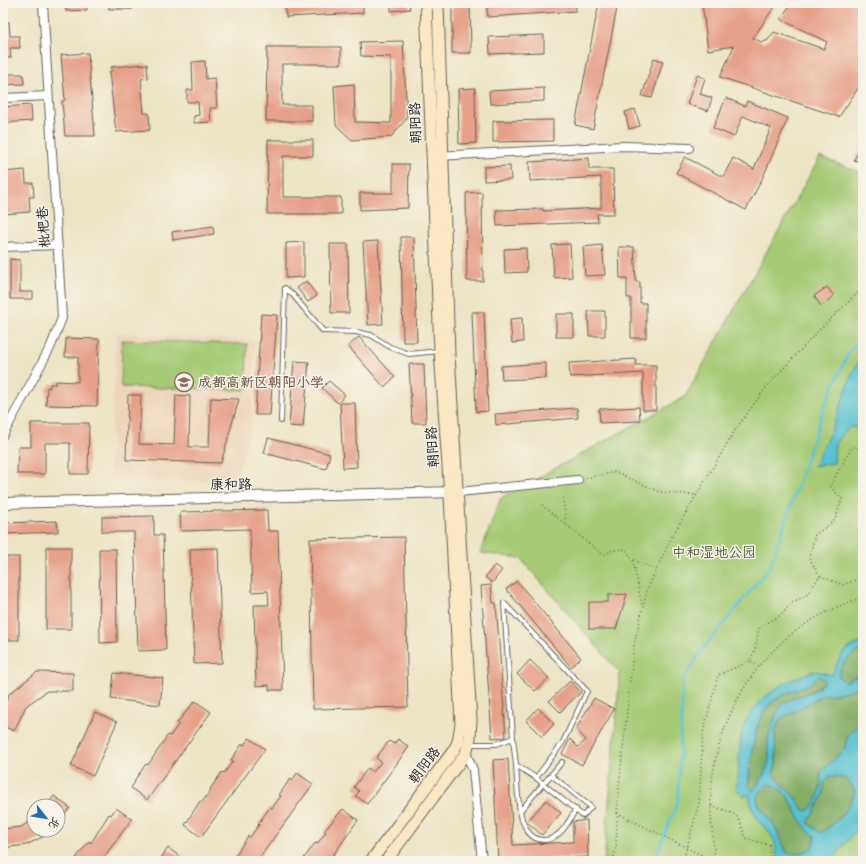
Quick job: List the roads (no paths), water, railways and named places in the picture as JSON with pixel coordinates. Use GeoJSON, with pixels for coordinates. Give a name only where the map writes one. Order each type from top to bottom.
{"type":"FeatureCollection","features":[{"type":"Feature","properties":{"kind":"main road","name":"朝阳路"},"geometry":{"type":"LineString","coordinates":[[426,3],[440,351],[454,492],[471,720],[467,749]]}},
{"type":"Feature","properties":{"kind":"main road","name":"朝阳路"},"geometry":{"type":"LineString","coordinates":[[371,861],[458,742],[462,724],[438,3]]}},
{"type":"Feature","properties":{"kind":"main road"},"geometry":{"type":"LineString","coordinates":[[386,861],[467,749]]}},
{"type":"Feature","properties":{"kind":"street","name":"枇杷巷"},"geometry":{"type":"LineString","coordinates":[[3,435],[51,346],[62,318],[43,3]]}},
{"type":"Feature","properties":{"kind":"street"},"geometry":{"type":"LineString","coordinates":[[3,98],[48,96]]}},
{"type":"Feature","properties":{"kind":"street"},"geometry":{"type":"LineString","coordinates":[[431,157],[623,146],[689,148]]}},
{"type":"Feature","properties":{"kind":"street"},"geometry":{"type":"LineString","coordinates":[[3,247],[57,245]]}},
{"type":"Feature","properties":{"kind":"street"},"geometry":{"type":"LineString","coordinates":[[454,492],[578,480]]}},
{"type":"Feature","properties":{"kind":"street","name":"康和路"},"geometry":{"type":"LineString","coordinates":[[3,503],[454,492]]}},
{"type":"Feature","properties":{"kind":"street","name":"朝阳路"},"geometry":{"type":"LineString","coordinates":[[467,749],[473,770],[482,861]]}},
{"type":"Feature","properties":{"kind":"lane"},"geometry":{"type":"LineString","coordinates":[[280,421],[285,288],[293,295],[323,331],[351,331],[371,335],[390,346],[409,354],[440,351]]}},
{"type":"Feature","properties":{"kind":"lane"},"geometry":{"type":"LineString","coordinates":[[536,778],[563,742],[587,691],[504,603],[513,738],[520,811],[526,831],[535,839],[546,840],[555,836],[566,826],[576,809]]}},
{"type":"Feature","properties":{"kind":"lane"},"geometry":{"type":"LineString","coordinates":[[467,749],[496,744],[513,738]]}},
{"type":"Feature","properties":{"kind":"lane"},"geometry":{"type":"LineString","coordinates":[[520,811],[562,762]]}},
{"type":"Feature","properties":{"kind":"lane"},"geometry":{"type":"LineString","coordinates":[[516,765],[536,778],[584,816],[591,807],[551,775]]}},
{"type":"Feature","properties":{"kind":"water"},"geometry":{"type":"Polygon","coordinates":[[[863,354],[863,426],[861,428],[849,427],[835,444],[834,463],[814,466],[831,431],[852,374],[863,354]]]}},
{"type":"Feature","properties":{"kind":"water"},"geometry":{"type":"Polygon","coordinates":[[[861,643],[863,644],[863,651],[858,651],[842,665],[839,672],[839,677],[845,682],[863,673],[863,686],[836,694],[823,695],[779,720],[775,732],[776,764],[773,773],[793,795],[801,807],[806,811],[811,808],[817,800],[819,794],[821,772],[844,750],[848,736],[863,719],[863,825],[847,841],[832,861],[781,861],[777,859],[775,842],[768,830],[759,822],[751,806],[749,795],[743,796],[736,789],[740,744],[744,727],[748,718],[762,700],[780,686],[812,671],[832,675],[845,651],[861,643]],[[818,676],[805,686],[778,698],[769,705],[763,714],[758,725],[752,750],[748,786],[753,791],[767,768],[769,757],[768,740],[778,711],[783,704],[816,689],[821,685],[825,680],[818,676]],[[830,776],[824,783],[823,795],[808,823],[821,833],[842,816],[850,804],[855,792],[850,783],[843,778],[830,776]],[[768,784],[758,795],[758,803],[774,826],[787,853],[802,852],[810,848],[815,841],[815,836],[806,828],[787,795],[782,790],[768,784]]]}},
{"type":"Feature","properties":{"kind":"waterway"},"geometry":{"type":"LineString","coordinates":[[651,861],[656,856],[678,801],[683,681],[702,650],[770,567],[825,405],[848,354],[863,333]]}},
{"type":"Feature","properties":{"kind":"place","name":"成都高新区朝阳小学"},"geometry":{"type":"Point","coordinates":[184,382]}},
{"type":"Feature","properties":{"kind":"park label","name":"中和湿地公园"},"geometry":{"type":"Point","coordinates":[714,552]}}]}
